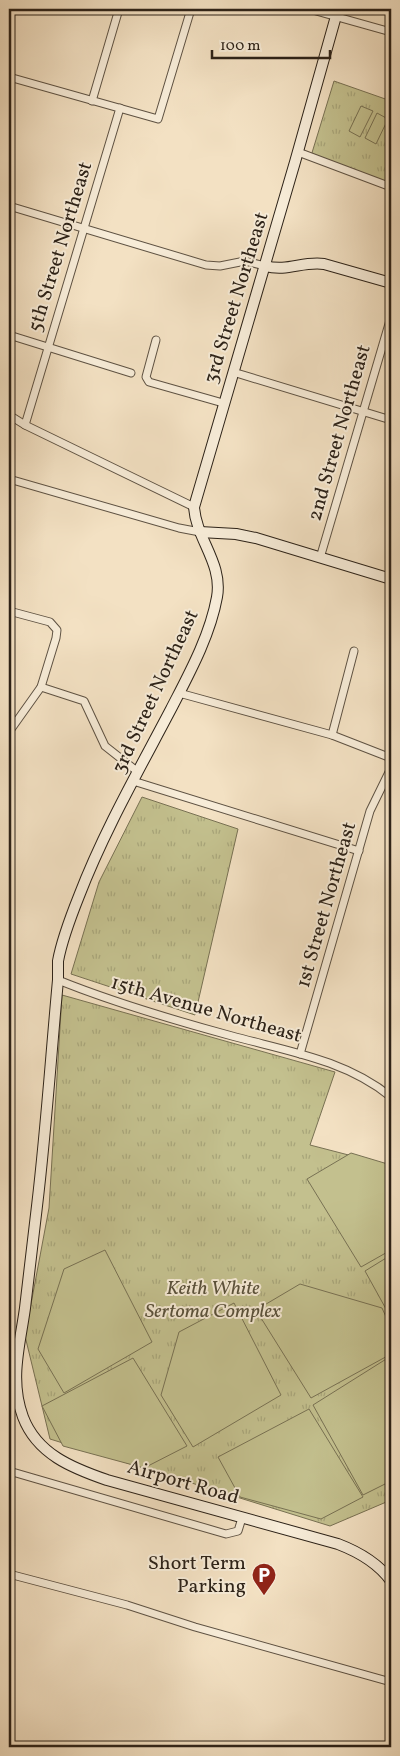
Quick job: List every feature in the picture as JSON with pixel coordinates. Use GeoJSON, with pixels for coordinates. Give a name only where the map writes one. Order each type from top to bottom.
{"type":"FeatureCollection","features":[{"type":"Feature","properties":{"kind":"street"},"geometry":{"type":"LineString","coordinates":[[92,101],[119,9]]}},
{"type":"Feature","properties":{"kind":"street"},"geometry":{"type":"LineString","coordinates":[[9,77],[158,119],[191,9]]}},
{"type":"Feature","properties":{"kind":"street"},"geometry":{"type":"LineString","coordinates":[[309,9],[336,12],[391,32]]}},
{"type":"Feature","properties":{"kind":"street","name":"3rd Street Northeast"},"geometry":{"type":"LineString","coordinates":[[12,1367],[37,1204],[58,980],[58,961],[71,917],[88,873],[208,631],[218,586],[216,570],[195,518],[194,507],[298,152],[336,12]]}},
{"type":"Feature","properties":{"kind":"street","name":"5th Street Northeast"},"geometry":{"type":"LineString","coordinates":[[26,425],[120,108]]}},
{"type":"Feature","properties":{"kind":"street"},"geometry":{"type":"LineString","coordinates":[[298,152],[391,187]]}},
{"type":"Feature","properties":{"kind":"street"},"geometry":{"type":"LineString","coordinates":[[9,206],[206,265],[220,266],[246,261],[284,269],[313,263],[324,264],[391,283]]}},
{"type":"Feature","properties":{"kind":"street","name":"2nd Street Northeast"},"geometry":{"type":"LineString","coordinates":[[320,558],[391,317]]}},
{"type":"Feature","properties":{"kind":"street"},"geometry":{"type":"LineString","coordinates":[[9,335],[131,373]]}},
{"type":"Feature","properties":{"kind":"street"},"geometry":{"type":"LineString","coordinates":[[156,340],[146,377],[149,382],[223,403]]}},
{"type":"Feature","properties":{"kind":"street"},"geometry":{"type":"LineString","coordinates":[[233,372],[391,420]]}},
{"type":"Feature","properties":{"kind":"street"},"geometry":{"type":"LineString","coordinates":[[9,415],[194,507]]}},
{"type":"Feature","properties":{"kind":"street"},"geometry":{"type":"LineString","coordinates":[[9,479],[179,528],[200,532],[242,535],[391,578]]}},
{"type":"Feature","properties":{"kind":"street"},"geometry":{"type":"LineString","coordinates":[[9,611],[50,622],[57,630],[52,654],[41,687],[10,728]]}},
{"type":"Feature","properties":{"kind":"street"},"geometry":{"type":"LineString","coordinates":[[332,735],[354,651]]}},
{"type":"Feature","properties":{"kind":"street"},"geometry":{"type":"LineString","coordinates":[[41,687],[84,701],[105,746],[138,772]]}},
{"type":"Feature","properties":{"kind":"street"},"geometry":{"type":"LineString","coordinates":[[178,693],[332,735],[391,758]]}},
{"type":"Feature","properties":{"kind":"street","name":"1st Street Northeast"},"geometry":{"type":"LineString","coordinates":[[300,1054],[370,811],[391,768]]}},
{"type":"Feature","properties":{"kind":"street"},"geometry":{"type":"LineString","coordinates":[[132,781],[359,851]]}},
{"type":"Feature","properties":{"kind":"street","name":"15th Avenue Northeast"},"geometry":{"type":"LineString","coordinates":[[58,980],[118,1003],[345,1068],[375,1084],[391,1097]]}},
{"type":"Feature","properties":{"kind":"street","name":"Airport Road"},"geometry":{"type":"LineString","coordinates":[[12,1367],[19,1403],[27,1425],[42,1446],[63,1463],[107,1480],[350,1549],[375,1564],[391,1581]]}},
{"type":"Feature","properties":{"kind":"street"},"geometry":{"type":"LineString","coordinates":[[9,1471],[226,1534],[238,1531],[242,1518]]}},
{"type":"Feature","properties":{"kind":"street"},"geometry":{"type":"LineString","coordinates":[[9,1574],[127,1605],[195,1627],[391,1682]]}},
{"type":"Feature","properties":{"kind":"green space"},"geometry":{"type":"Polygon","coordinates":[[[334,81],[391,101],[391,187],[311,156],[334,81]]]}},
{"type":"Feature","properties":{"kind":"green space"},"geometry":{"type":"Polygon","coordinates":[[[361,106],[373,111],[360,137],[349,131],[361,106]]]}},
{"type":"Feature","properties":{"kind":"green space"},"geometry":{"type":"Polygon","coordinates":[[[377,113],[388,119],[376,144],[365,138],[377,113]]]}},
{"type":"Feature","properties":{"kind":"green space"},"geometry":{"type":"Polygon","coordinates":[[[142,797],[238,829],[195,1015],[71,974],[99,882],[142,797]]]}},
{"type":"Feature","properties":{"kind":"green space","name":"Keith White Sertoma Complex"},"geometry":{"type":"Polygon","coordinates":[[[62,995],[335,1072],[310,1145],[391,1166],[391,1500],[330,1526],[50,1439],[25,1336],[49,1208],[62,995]]]}},
{"type":"Feature","properties":{"kind":"green space"},"geometry":{"type":"Polygon","coordinates":[[[351,1153],[391,1165],[391,1250],[361,1267],[307,1179],[351,1153]]]}},
{"type":"Feature","properties":{"kind":"green space"},"geometry":{"type":"Polygon","coordinates":[[[105,1250],[152,1342],[64,1393],[38,1349],[64,1269],[105,1250]]]}},
{"type":"Feature","properties":{"kind":"green space"},"geometry":{"type":"Polygon","coordinates":[[[391,1255],[391,1318],[365,1271],[391,1255]]]}},
{"type":"Feature","properties":{"kind":"green space"},"geometry":{"type":"Polygon","coordinates":[[[300,1284],[382,1308],[391,1328],[391,1354],[311,1398],[256,1310],[300,1284]]]}},
{"type":"Feature","properties":{"kind":"green space"},"geometry":{"type":"Polygon","coordinates":[[[234,1303],[281,1395],[193,1447],[161,1395],[179,1332],[234,1303]]]}},
{"type":"Feature","properties":{"kind":"green space"},"geometry":{"type":"Polygon","coordinates":[[[391,1356],[391,1481],[363,1495],[313,1405],[391,1356]]]}},
{"type":"Feature","properties":{"kind":"green space"},"geometry":{"type":"Polygon","coordinates":[[[133,1358],[187,1446],[144,1468],[63,1446],[42,1406],[133,1358]]]}},
{"type":"Feature","properties":{"kind":"green space"},"geometry":{"type":"Polygon","coordinates":[[[309,1409],[363,1497],[321,1519],[240,1497],[218,1457],[309,1409]]]}},
{"type":"Feature","properties":{"kind":"place","name":"Short Term Parking"},"geometry":{"type":"Point","coordinates":[264,1596]}}]}
